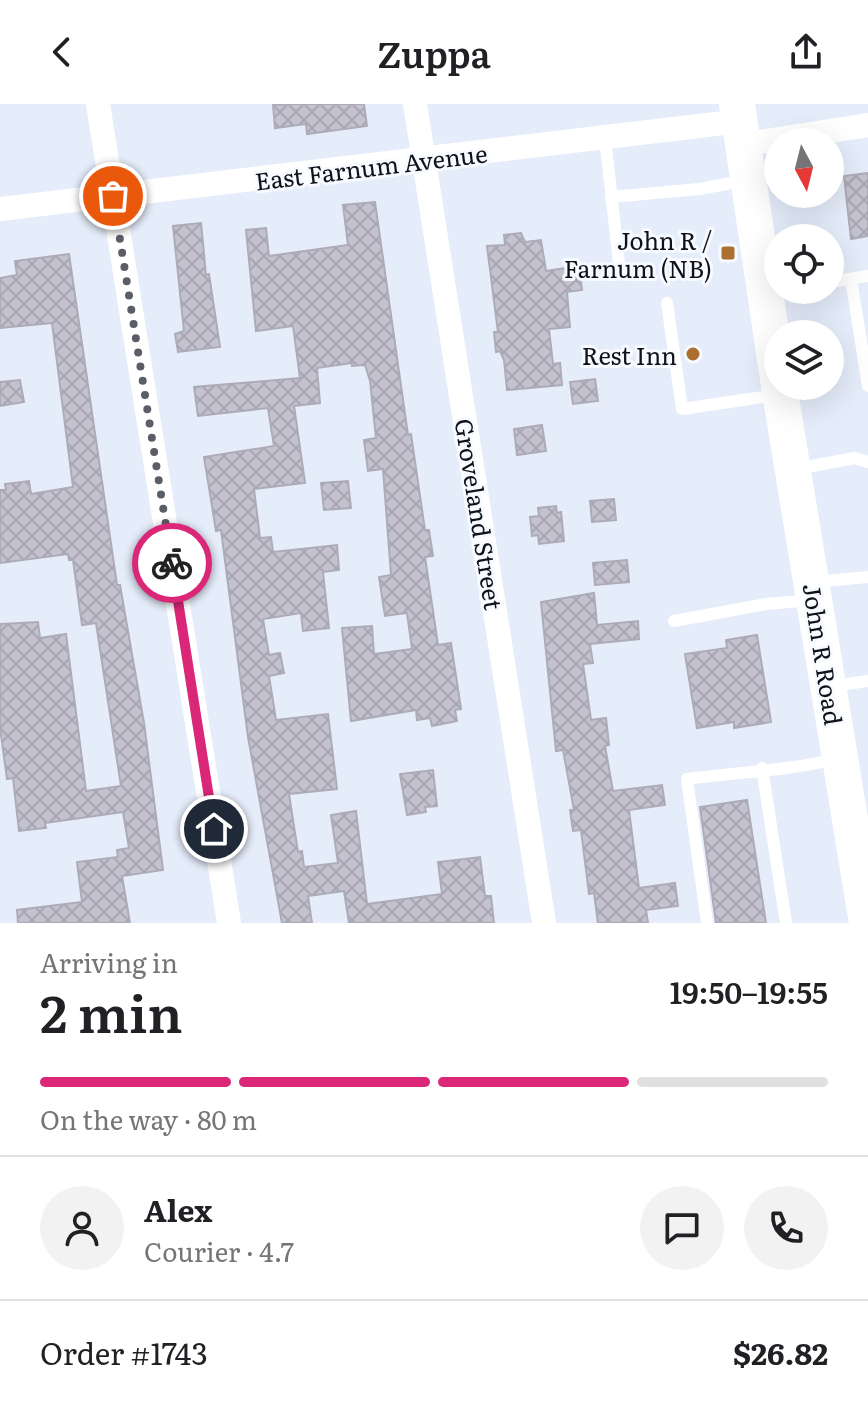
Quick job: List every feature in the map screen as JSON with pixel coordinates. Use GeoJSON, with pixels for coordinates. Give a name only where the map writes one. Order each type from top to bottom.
{"type":"FeatureCollection","features":[{"type":"Feature","properties":{"kind":"main road","name":"John R Road"},"geometry":{"type":"LineString","coordinates":[[740,123],[746,180],[764,257]]}},
{"type":"Feature","properties":{"kind":"main road","name":"John R Road"},"geometry":{"type":"LineString","coordinates":[[781,400],[841,758],[860,822],[867,923]]}},
{"type":"Feature","properties":{"kind":"street"},"geometry":{"type":"LineString","coordinates":[[98,104],[229,923]]}},
{"type":"Feature","properties":{"kind":"street","name":"Groveland Street"},"geometry":{"type":"LineString","coordinates":[[415,104],[544,923]]}},
{"type":"Feature","properties":{"kind":"street","name":"East Farnum Avenue"},"geometry":{"type":"LineString","coordinates":[[0,209],[740,123],[868,125]]}},
{"type":"Feature","properties":{"kind":"lane"},"geometry":{"type":"LineString","coordinates":[[605,138],[619,263]]}},
{"type":"Feature","properties":{"kind":"lane"},"geometry":{"type":"LineString","coordinates":[[611,197],[699,189],[746,180]]}},
{"type":"Feature","properties":{"kind":"lane"},"geometry":{"type":"LineString","coordinates":[[844,280],[868,276]]}},
{"type":"Feature","properties":{"kind":"lane"},"geometry":{"type":"LineString","coordinates":[[851,279],[868,386]]}},
{"type":"Feature","properties":{"kind":"lane"},"geometry":{"type":"LineString","coordinates":[[667,303],[682,409],[764,391]]}},
{"type":"Feature","properties":{"kind":"lane"},"geometry":{"type":"LineString","coordinates":[[794,469],[854,458],[868,462]]}},
{"type":"Feature","properties":{"kind":"lane"},"geometry":{"type":"LineString","coordinates":[[674,621],[766,604],[868,577]]}},
{"type":"Feature","properties":{"kind":"lane"},"geometry":{"type":"LineString","coordinates":[[830,686],[868,681]]}},
{"type":"Feature","properties":{"kind":"lane"},"geometry":{"type":"LineString","coordinates":[[707,923],[687,779],[762,768],[792,770],[841,758]]}},
{"type":"Feature","properties":{"kind":"lane"},"geometry":{"type":"LineString","coordinates":[[762,768],[786,923]]}},
{"type":"Feature","properties":{"kind":"building"},"geometry":{"type":"Polygon","coordinates":[[[364,104],[367,126],[307,134],[306,124],[275,128],[273,105],[364,104]]]}},
{"type":"Feature","properties":{"kind":"building"},"geometry":{"type":"Polygon","coordinates":[[[868,173],[868,236],[851,239],[844,176],[868,173]]]}},
{"type":"Feature","properties":{"kind":"building"},"geometry":{"type":"Polygon","coordinates":[[[375,202],[408,435],[411,434],[425,530],[429,530],[433,556],[425,557],[438,645],[451,643],[461,709],[455,710],[457,721],[432,726],[430,718],[417,720],[416,710],[351,721],[342,628],[372,626],[374,654],[412,649],[407,613],[385,616],[379,577],[391,575],[383,469],[368,471],[364,440],[376,438],[370,381],[365,365],[352,366],[352,363],[317,368],[320,403],[294,406],[305,483],[254,489],[260,538],[271,537],[273,552],[337,545],[339,570],[323,572],[329,628],[303,631],[301,613],[263,619],[269,655],[280,653],[284,673],[269,676],[276,720],[328,714],[337,789],[289,794],[298,852],[302,851],[304,867],[338,863],[331,815],[356,811],[367,904],[442,894],[438,862],[480,857],[485,896],[491,896],[494,923],[349,923],[344,891],[308,896],[312,923],[282,923],[248,737],[221,530],[216,531],[204,457],[274,446],[268,408],[198,416],[194,387],[300,378],[293,326],[256,331],[246,230],[266,228],[269,256],[348,245],[343,205],[375,202]]]}},
{"type":"Feature","properties":{"kind":"building"},"geometry":{"type":"Polygon","coordinates":[[[201,223],[206,275],[209,274],[220,347],[178,352],[175,334],[184,331],[173,226],[201,223]]]}},
{"type":"Feature","properties":{"kind":"building"},"geometry":{"type":"Polygon","coordinates":[[[521,233],[525,242],[541,240],[546,271],[579,266],[582,290],[567,292],[570,327],[549,329],[553,364],[560,363],[562,385],[507,390],[504,360],[500,351],[496,352],[494,332],[498,332],[487,246],[505,245],[504,235],[521,233]]]}},
{"type":"Feature","properties":{"kind":"building"},"geometry":{"type":"Polygon","coordinates":[[[69,254],[117,585],[120,585],[144,723],[163,870],[122,876],[130,923],[18,923],[17,910],[82,902],[77,862],[118,857],[117,850],[129,848],[123,812],[45,823],[46,828],[19,831],[13,778],[7,779],[0,728],[0,624],[38,622],[40,638],[66,634],[86,791],[121,786],[96,623],[82,625],[73,560],[69,560],[68,554],[0,563],[0,490],[6,490],[5,484],[29,481],[31,494],[73,487],[52,323],[0,328],[0,278],[17,275],[15,261],[69,254]]]}},
{"type":"Feature","properties":{"kind":"building"},"geometry":{"type":"Polygon","coordinates":[[[595,379],[598,401],[573,404],[570,382],[595,379]]]}},
{"type":"Feature","properties":{"kind":"building"},"geometry":{"type":"Polygon","coordinates":[[[20,380],[24,402],[0,406],[0,382],[20,380]]]}},
{"type":"Feature","properties":{"kind":"building"},"geometry":{"type":"Polygon","coordinates":[[[542,425],[546,451],[517,455],[514,429],[542,425]]]}},
{"type":"Feature","properties":{"kind":"building"},"geometry":{"type":"Polygon","coordinates":[[[348,481],[351,508],[324,510],[321,483],[348,481]]]}},
{"type":"Feature","properties":{"kind":"building"},"geometry":{"type":"Polygon","coordinates":[[[614,499],[616,520],[592,522],[590,501],[614,499]]]}},
{"type":"Feature","properties":{"kind":"building"},"geometry":{"type":"Polygon","coordinates":[[[556,506],[557,513],[561,512],[564,541],[539,544],[538,535],[532,536],[530,517],[539,516],[538,508],[556,506]]]}},
{"type":"Feature","properties":{"kind":"building"},"geometry":{"type":"Polygon","coordinates":[[[627,560],[629,582],[595,585],[593,563],[627,560]]]}},
{"type":"Feature","properties":{"kind":"building"},"geometry":{"type":"Polygon","coordinates":[[[594,593],[597,625],[638,621],[639,639],[590,644],[593,663],[583,664],[591,720],[606,718],[609,745],[605,746],[613,791],[662,785],[665,805],[629,810],[639,888],[675,883],[678,906],[646,910],[648,923],[598,923],[594,893],[589,894],[581,830],[573,831],[570,810],[574,810],[563,750],[556,751],[541,602],[594,593]]]}},
{"type":"Feature","properties":{"kind":"building"},"geometry":{"type":"Polygon","coordinates":[[[757,635],[771,722],[734,728],[734,722],[697,728],[685,654],[727,648],[726,640],[757,635]]]}},
{"type":"Feature","properties":{"kind":"building"},"geometry":{"type":"Polygon","coordinates":[[[433,770],[437,806],[425,807],[426,812],[407,815],[400,774],[433,770]]]}},
{"type":"Feature","properties":{"kind":"building"},"geometry":{"type":"Polygon","coordinates":[[[747,800],[766,923],[716,923],[700,807],[747,800]]]}},
{"type":"Feature","properties":{"kind":"way so far"},"geometry":{"type":"LineString","coordinates":[[113,196],[172,563]]}},
{"type":"Feature","properties":{"kind":"place","name":"John R / Farnum (NB)"},"geometry":{"type":"Point","coordinates":[728,253]}},
{"type":"Feature","properties":{"kind":"place","name":"Rest Inn"},"geometry":{"type":"Point","coordinates":[693,354]}},
{"type":"Feature","properties":{"kind":"route"},"geometry":{"type":"LineString","coordinates":[[172,563],[214,829]]}}]}
